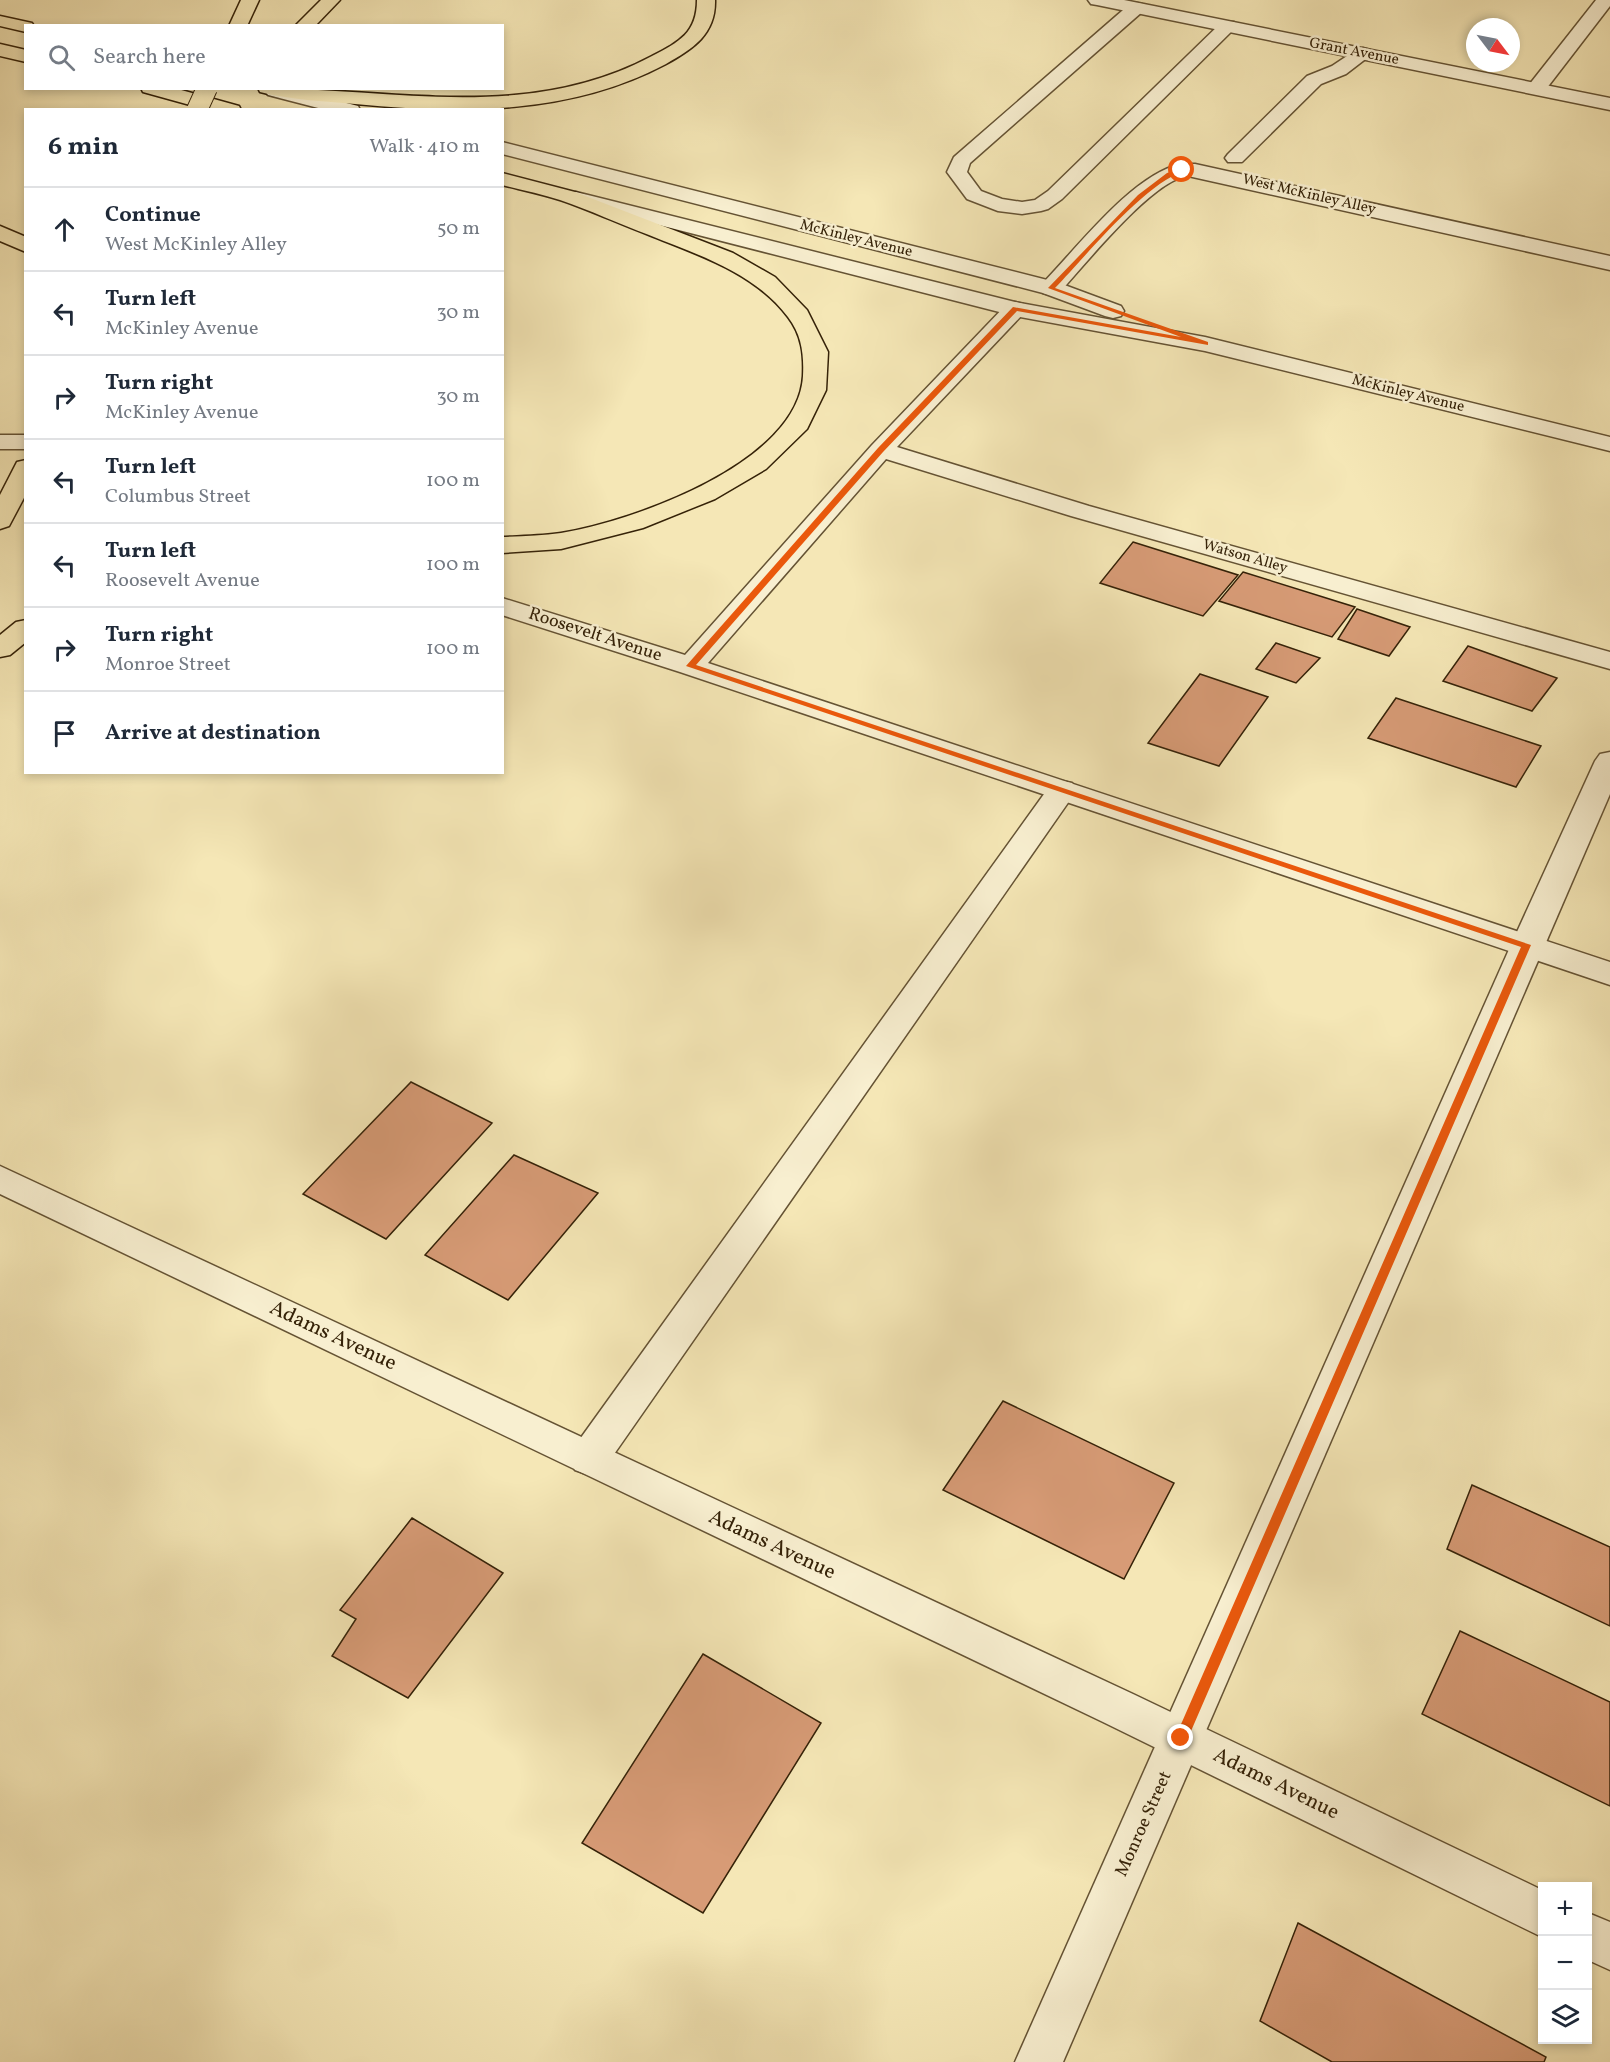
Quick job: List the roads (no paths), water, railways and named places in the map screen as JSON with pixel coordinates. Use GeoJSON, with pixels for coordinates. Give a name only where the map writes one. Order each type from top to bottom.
{"type":"FeatureCollection","features":[{"type":"Feature","properties":{"kind":"main road"},"geometry":{"type":"LineString","coordinates":[[239,24],[250,0]]}},
{"type":"Feature","properties":{"kind":"main road"},"geometry":{"type":"LineString","coordinates":[[297,20],[330,0]]}},
{"type":"Feature","properties":{"kind":"main road"},"geometry":{"type":"LineString","coordinates":[[279,90],[385,102],[470,104],[557,95],[597,86],[659,62],[689,42],[702,29],[707,12],[706,0]]}},
{"type":"Feature","properties":{"kind":"main road"},"geometry":{"type":"LineString","coordinates":[[0,21],[24,27]]}},
{"type":"Feature","properties":{"kind":"main road"},"geometry":{"type":"LineString","coordinates":[[0,50],[24,56]]}},
{"type":"Feature","properties":{"kind":"main road"},"geometry":{"type":"LineString","coordinates":[[157,90],[225,108]]}},
{"type":"Feature","properties":{"kind":"main road"},"geometry":{"type":"LineString","coordinates":[[198,108],[206,90]]}},
{"type":"Feature","properties":{"kind":"main road"},"geometry":{"type":"LineString","coordinates":[[259,108],[269,90]]}},
{"type":"Feature","properties":{"kind":"main road"},"geometry":{"type":"LineString","coordinates":[[504,180],[568,196],[725,258],[767,282],[800,315],[816,352],[814,390],[795,429],[757,464],[706,494],[634,523],[561,541],[504,545]]}},
{"type":"Feature","properties":{"kind":"main road"},"geometry":{"type":"LineString","coordinates":[[0,232],[24,245]]}},
{"type":"Feature","properties":{"kind":"main road"},"geometry":{"type":"LineString","coordinates":[[0,520],[24,472]]}},
{"type":"Feature","properties":{"kind":"main road"},"geometry":{"type":"LineString","coordinates":[[0,649],[24,630]]}},
{"type":"Feature","properties":{"kind":"street","name":"Grant Avenue"},"geometry":{"type":"LineString","coordinates":[[1097,0],[1610,104]]}},
{"type":"Feature","properties":{"kind":"street"},"geometry":{"type":"LineString","coordinates":[[1536,89],[1605,0]]}},
{"type":"Feature","properties":{"kind":"street"},"geometry":{"type":"LineString","coordinates":[[1136,8],[961,161],[957,172],[974,195],[998,205],[1022,208],[1041,205],[1055,195],[1228,26]]}},
{"type":"Feature","properties":{"kind":"street"},"geometry":{"type":"LineString","coordinates":[[1235,158],[1314,80],[1339,70],[1364,54]]}},
{"type":"Feature","properties":{"kind":"street"},"geometry":{"type":"LineString","coordinates":[[274,90],[343,108]]}},
{"type":"Feature","properties":{"kind":"street","name":"McKinley Avenue"},"geometry":{"type":"LineString","coordinates":[[504,149],[1051,288],[1205,344]]}},
{"type":"Feature","properties":{"kind":"street","name":"West McKinley Alley"},"geometry":{"type":"LineString","coordinates":[[1051,288],[1140,196],[1169,174],[1182,170],[1195,170],[1610,262]]}},
{"type":"Feature","properties":{"kind":"street","name":"McKinley Avenue"},"geometry":{"type":"LineString","coordinates":[[568,196],[1015,309],[1205,344],[1610,444]]}},
{"type":"Feature","properties":{"kind":"street"},"geometry":{"type":"LineString","coordinates":[[690,666],[880,450],[1015,309]]}},
{"type":"Feature","properties":{"kind":"street"},"geometry":{"type":"LineString","coordinates":[[0,442],[24,442]]}},
{"type":"Feature","properties":{"kind":"street","name":"Watson Alley"},"geometry":{"type":"LineString","coordinates":[[880,450],[1091,514],[1610,661]]}},
{"type":"Feature","properties":{"kind":"street","name":"Roosevelt Avenue"},"geometry":{"type":"LineString","coordinates":[[504,607],[690,666],[1610,974]]}},
{"type":"Feature","properties":{"kind":"street","name":"Monroe Street"},"geometry":{"type":"LineString","coordinates":[[1039,2062],[1527,945],[1610,761]]}},
{"type":"Feature","properties":{"kind":"street"},"geometry":{"type":"LineString","coordinates":[[589,1458],[1062,790]]}},
{"type":"Feature","properties":{"kind":"street","name":"Adams Avenue"},"geometry":{"type":"LineString","coordinates":[[0,1179],[1181,1738],[1538,1912]]}},
{"type":"Feature","properties":{"kind":"street"},"geometry":{"type":"LineString","coordinates":[[1592,1938],[1610,1947]]}}]}
